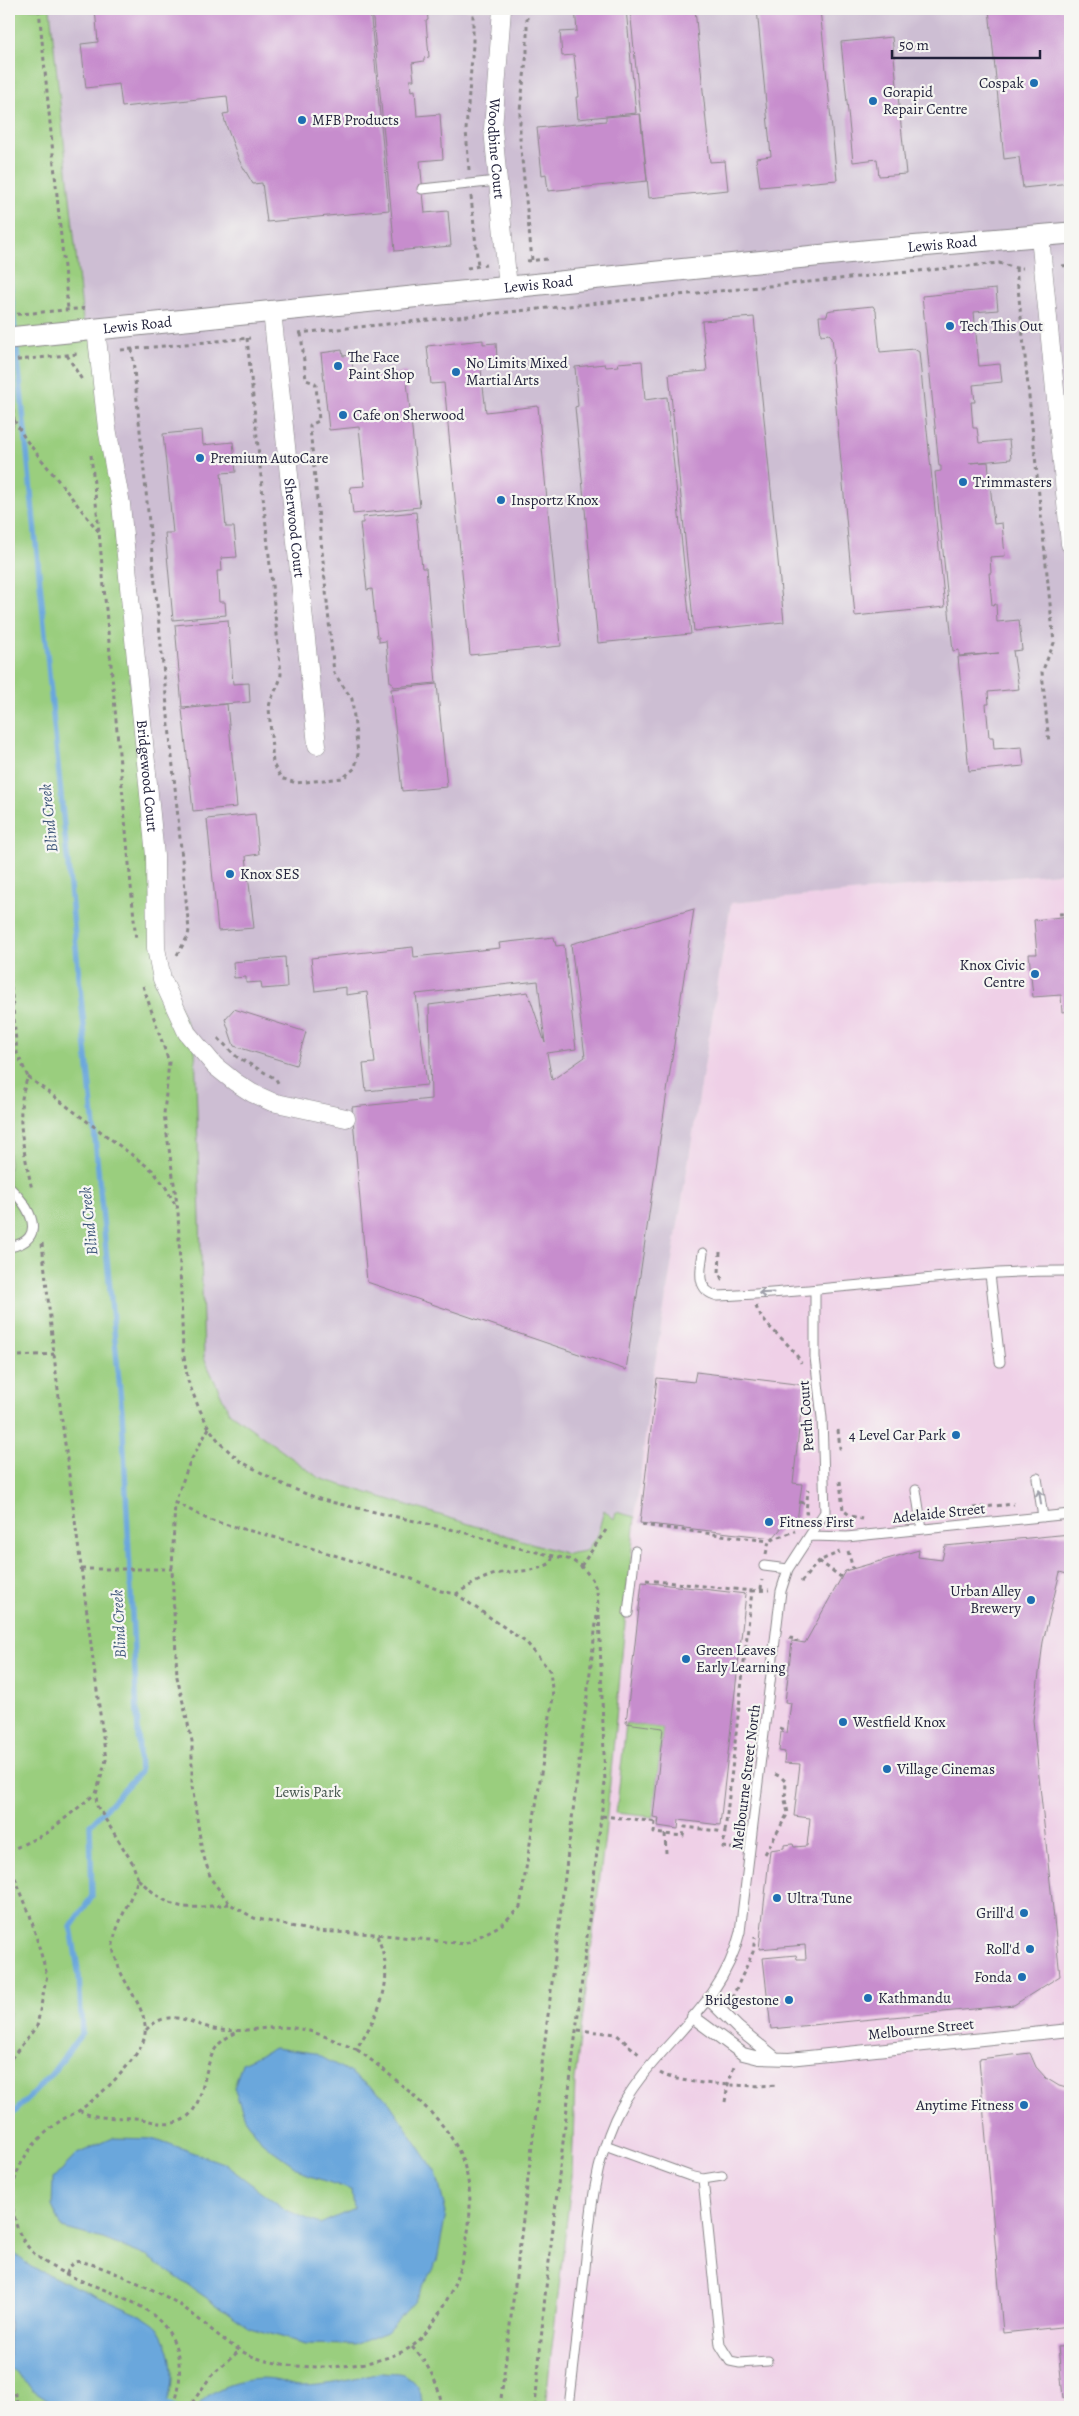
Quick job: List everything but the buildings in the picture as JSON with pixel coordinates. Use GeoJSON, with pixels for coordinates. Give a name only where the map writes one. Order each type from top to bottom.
{"type":"FeatureCollection","features":[{"type":"Feature","properties":{"kind":"street","name":"Woodbine Court"},"geometry":{"type":"LineString","coordinates":[[502,9],[493,115],[497,181],[508,288]]}},
{"type":"Feature","properties":{"kind":"street","name":"Lewis Road"},"geometry":{"type":"LineString","coordinates":[[19,337],[874,250],[1070,233]]}},
{"type":"Feature","properties":{"kind":"street"},"geometry":{"type":"LineString","coordinates":[[1040,236],[1070,544]]}},
{"type":"Feature","properties":{"kind":"street","name":"Sherwood Court"},"geometry":{"type":"LineString","coordinates":[[272,311],[317,744]]}},
{"type":"Feature","properties":{"kind":"street","name":"Bridgewood Court"},"geometry":{"type":"LineString","coordinates":[[96,329],[107,428],[121,504],[154,856],[156,948],[162,979],[186,1033],[215,1066],[235,1082],[252,1093],[272,1102],[346,1118]]}},
{"type":"Feature","properties":{"kind":"street"},"geometry":{"type":"LineString","coordinates":[[709,1999],[738,2028],[775,2058]]}},
{"type":"Feature","properties":{"kind":"street","name":"Melbourne Street"},"geometry":{"type":"LineString","coordinates":[[693,2017],[743,2054],[775,2058],[799,2058],[1070,2030]]}},
{"type":"Feature","properties":{"kind":"lane"},"geometry":{"type":"LineString","coordinates":[[422,189],[497,181]]}},
{"type":"Feature","properties":{"kind":"lane"},"geometry":{"type":"LineString","coordinates":[[9,1187],[27,1207],[33,1229],[30,1237],[24,1242],[9,1247]]}},
{"type":"Feature","properties":{"kind":"lane"},"geometry":{"type":"LineString","coordinates":[[703,1253],[700,1278],[707,1291],[718,1296],[815,1291],[990,1274],[1070,1271]]}},
{"type":"Feature","properties":{"kind":"lane"},"geometry":{"type":"LineString","coordinates":[[990,1274],[1000,1362]]}},
{"type":"Feature","properties":{"kind":"lane","name":"Perth Court"},"geometry":{"type":"LineString","coordinates":[[815,1291],[815,1357],[822,1418],[825,1512]]}},
{"type":"Feature","properties":{"kind":"lane"},"geometry":{"type":"LineString","coordinates":[[1037,1478],[1043,1517]]}},
{"type":"Feature","properties":{"kind":"lane"},"geometry":{"type":"LineString","coordinates":[[916,1490],[922,1529]]}},
{"type":"Feature","properties":{"kind":"lane"},"geometry":{"type":"LineString","coordinates":[[811,1536],[825,1512]]}},
{"type":"Feature","properties":{"kind":"lane","name":"Adelaide Street"},"geometry":{"type":"LineString","coordinates":[[811,1536],[847,1537],[1070,1514]]}},
{"type":"Feature","properties":{"kind":"lane","name":"Melbourne Street North"},"geometry":{"type":"LineString","coordinates":[[569,2407],[592,2203],[605,2145],[626,2099],[651,2065],[709,1999],[726,1971],[737,1944],[781,1591],[788,1569],[811,1536]]}},
{"type":"Feature","properties":{"kind":"lane"},"geometry":{"type":"LineString","coordinates":[[628,1613],[635,1551]]}},
{"type":"Feature","properties":{"kind":"lane"},"geometry":{"type":"LineString","coordinates":[[764,1566],[788,1569]]}},
{"type":"Feature","properties":{"kind":"lane"},"geometry":{"type":"LineString","coordinates":[[605,2145],[665,2168],[703,2179],[722,2176]]}},
{"type":"Feature","properties":{"kind":"lane"},"geometry":{"type":"LineString","coordinates":[[703,2179],[720,2345],[730,2361],[740,2363],[768,2361]]}},
{"type":"Feature","properties":{"kind":"path"},"geometry":{"type":"LineString","coordinates":[[39,9],[68,309]]}},
{"type":"Feature","properties":{"kind":"path"},"geometry":{"type":"LineString","coordinates":[[474,9],[466,130],[478,266]]}},
{"type":"Feature","properties":{"kind":"path"},"geometry":{"type":"LineString","coordinates":[[527,9],[527,52],[520,110],[520,140],[529,260],[548,259]]}},
{"type":"Feature","properties":{"kind":"path"},"geometry":{"type":"LineString","coordinates":[[298,333],[999,263],[1023,268]]}},
{"type":"Feature","properties":{"kind":"path"},"geometry":{"type":"LineString","coordinates":[[467,268],[486,265]]}},
{"type":"Feature","properties":{"kind":"path"},"geometry":{"type":"LineString","coordinates":[[1062,266],[1070,265]]}},
{"type":"Feature","properties":{"kind":"path"},"geometry":{"type":"LineString","coordinates":[[1016,268],[1054,644],[1042,672],[1048,743]]}},
{"type":"Feature","properties":{"kind":"path"},"geometry":{"type":"LineString","coordinates":[[9,315],[96,307]]}},
{"type":"Feature","properties":{"kind":"path"},"geometry":{"type":"LineString","coordinates":[[121,350],[250,338]]}},
{"type":"Feature","properties":{"kind":"path"},"geometry":{"type":"LineString","coordinates":[[132,349],[189,930],[187,939],[177,954],[177,959]]}},
{"type":"Feature","properties":{"kind":"path"},"geometry":{"type":"LineString","coordinates":[[9,361],[77,354]]}},
{"type":"Feature","properties":{"kind":"path"},"geometry":{"type":"LineString","coordinates":[[67,355],[83,384]]}},
{"type":"Feature","properties":{"kind":"path"},"geometry":{"type":"LineString","coordinates":[[9,368],[14,420],[9,439]]}},
{"type":"Feature","properties":{"kind":"path"},"geometry":{"type":"LineString","coordinates":[[14,420],[26,440],[99,532]]}},
{"type":"Feature","properties":{"kind":"path"},"geometry":{"type":"LineString","coordinates":[[91,450],[137,949]]}},
{"type":"Feature","properties":{"kind":"path"},"geometry":{"type":"LineString","coordinates":[[1060,914],[1070,913]]}},
{"type":"Feature","properties":{"kind":"path"},"geometry":{"type":"LineString","coordinates":[[9,963],[16,1052],[28,1077],[56,1096],[152,1170],[165,1186],[178,1211]]}},
{"type":"Feature","properties":{"kind":"path"},"geometry":{"type":"LineString","coordinates":[[143,984],[169,1062],[164,1114],[178,1211],[183,1351],[188,1381],[209,1428],[240,1461],[286,1486],[322,1500],[454,1530],[501,1544],[553,1554],[572,1560],[581,1566],[592,1579],[598,1599],[605,1783],[578,2030],[544,2304],[534,2407]]}},
{"type":"Feature","properties":{"kind":"path"},"geometry":{"type":"LineString","coordinates":[[216,1036],[237,1057],[278,1081],[278,1088]]}},
{"type":"Feature","properties":{"kind":"path"},"geometry":{"type":"LineString","coordinates":[[28,1077],[23,1089],[21,1131],[33,1198]]}},
{"type":"Feature","properties":{"kind":"path"},"geometry":{"type":"LineString","coordinates":[[40,1236],[46,1264],[54,1354],[106,1760],[96,1794],[97,1806],[132,1862],[138,1879],[156,1896],[181,1908],[230,1904]]}},
{"type":"Feature","properties":{"kind":"path"},"geometry":{"type":"LineString","coordinates":[[720,1252],[719,1273],[722,1279],[729,1280]]}},
{"type":"Feature","properties":{"kind":"path"},"geometry":{"type":"LineString","coordinates":[[754,1294],[757,1312],[792,1350],[803,1369]]}},
{"type":"Feature","properties":{"kind":"path"},"geometry":{"type":"LineString","coordinates":[[19,1356],[54,1354]]}},
{"type":"Feature","properties":{"kind":"path"},"geometry":{"type":"LineString","coordinates":[[838,1426],[840,1448],[842,1447]]}},
{"type":"Feature","properties":{"kind":"path"},"geometry":{"type":"LineString","coordinates":[[175,1502],[209,1520],[285,1540],[412,1579],[441,1591],[456,1594],[527,1644],[550,1671],[553,1697],[520,1907],[501,1925],[465,1944],[376,1934],[312,1931],[254,1918],[230,1904],[211,1878],[202,1851],[192,1786],[192,1740],[177,1677],[172,1569],[175,1502],[189,1464],[209,1428]]}},
{"type":"Feature","properties":{"kind":"path"},"geometry":{"type":"LineString","coordinates":[[803,1519],[806,1513],[808,1487]]}},
{"type":"Feature","properties":{"kind":"path"},"geometry":{"type":"LineString","coordinates":[[800,1502],[807,1504]]}},
{"type":"Feature","properties":{"kind":"path"},"geometry":{"type":"LineString","coordinates":[[806,1513],[843,1510]]}},
{"type":"Feature","properties":{"kind":"path"},"geometry":{"type":"LineString","coordinates":[[642,1525],[769,1541],[796,1531],[799,1525]]}},
{"type":"Feature","properties":{"kind":"path"},"geometry":{"type":"LineString","coordinates":[[581,1566],[606,1530]]}},
{"type":"Feature","properties":{"kind":"path"},"geometry":{"type":"LineString","coordinates":[[761,1589],[769,1541]]}},
{"type":"Feature","properties":{"kind":"path"},"geometry":{"type":"LineString","coordinates":[[848,1550],[853,1569]]}},
{"type":"Feature","properties":{"kind":"path"},"geometry":{"type":"LineString","coordinates":[[799,1587],[810,1569],[819,1561],[829,1555],[848,1550],[857,1550]]}},
{"type":"Feature","properties":{"kind":"path"},"geometry":{"type":"LineString","coordinates":[[456,1594],[475,1582],[497,1574],[518,1573],[543,1567],[551,1563],[553,1554]]}},
{"type":"Feature","properties":{"kind":"path"},"geometry":{"type":"LineString","coordinates":[[819,1561],[842,1577]]}},
{"type":"Feature","properties":{"kind":"path"},"geometry":{"type":"LineString","coordinates":[[81,1569],[172,1569]]}},
{"type":"Feature","properties":{"kind":"path"},"geometry":{"type":"LineString","coordinates":[[631,1586],[644,1580],[752,1591],[724,1847],[765,1853]]}},
{"type":"Feature","properties":{"kind":"path"},"geometry":{"type":"LineString","coordinates":[[500,2407],[598,1599]]}},
{"type":"Feature","properties":{"kind":"path"},"geometry":{"type":"LineString","coordinates":[[788,1647],[790,1630]]}},
{"type":"Feature","properties":{"kind":"path"},"geometry":{"type":"LineString","coordinates":[[789,1638],[796,1639],[796,1642]]}},
{"type":"Feature","properties":{"kind":"path"},"geometry":{"type":"LineString","coordinates":[[778,1738],[780,1719]]}},
{"type":"Feature","properties":{"kind":"path"},"geometry":{"type":"LineString","coordinates":[[779,1728],[784,1730],[784,1732]]}},
{"type":"Feature","properties":{"kind":"path"},"geometry":{"type":"LineString","coordinates":[[764,1863],[765,1853],[788,1813],[785,1800],[786,1782],[782,1777],[773,1774],[774,1765]]}},
{"type":"Feature","properties":{"kind":"path"},"geometry":{"type":"LineString","coordinates":[[9,1851],[47,1834],[96,1794]]}},
{"type":"Feature","properties":{"kind":"path"},"geometry":{"type":"LineString","coordinates":[[602,1816],[657,1822],[654,1833],[683,1836],[684,1827],[725,1832]]}},
{"type":"Feature","properties":{"kind":"path"},"geometry":{"type":"LineString","coordinates":[[665,1834],[666,1853]]}},
{"type":"Feature","properties":{"kind":"path"},"geometry":{"type":"LineString","coordinates":[[9,1863],[30,1915],[47,1975],[38,2026],[9,2061]]}},
{"type":"Feature","properties":{"kind":"path"},"geometry":{"type":"LineString","coordinates":[[138,1879],[113,1945],[120,1969],[142,2015],[145,2030],[141,2046],[117,2078],[79,2110],[62,2120],[42,2136],[24,2156],[15,2176],[12,2191],[17,2225],[22,2238],[40,2260],[145,2309],[163,2323],[174,2342],[180,2364],[177,2398],[173,2407]]}},
{"type":"Feature","properties":{"kind":"path"},"geometry":{"type":"LineString","coordinates":[[733,2004],[732,1996],[753,1952],[755,1932]]}},
{"type":"Feature","properties":{"kind":"path"},"geometry":{"type":"LineString","coordinates":[[356,2049],[375,2021],[383,2000],[386,1976],[384,1950],[376,1934]]}},
{"type":"Feature","properties":{"kind":"path"},"geometry":{"type":"LineString","coordinates":[[67,2274],[70,2265],[75,2261],[86,2262],[104,2268],[171,2299],[240,2350],[262,2360],[282,2365],[321,2367],[368,2362],[412,2347],[422,2337],[437,2316],[450,2295],[458,2275],[463,2259],[469,2220],[468,2180],[460,2154],[440,2122],[389,2073],[356,2049],[295,2028],[278,2027],[239,2031],[219,2030],[196,2022],[163,2018],[154,2022],[145,2030]]}},
{"type":"Feature","properties":{"kind":"path"},"geometry":{"type":"LineString","coordinates":[[578,2030],[616,2034],[660,2073],[673,2079],[743,2087],[778,2084]]}},
{"type":"Feature","properties":{"kind":"path"},"geometry":{"type":"LineString","coordinates":[[79,2110],[87,2116],[143,2119],[172,2124],[184,2120],[198,2102],[206,2069],[212,2054],[219,2044],[239,2031]]}},
{"type":"Feature","properties":{"kind":"path"},"geometry":{"type":"LineString","coordinates":[[9,2226],[17,2225]]}},
{"type":"Feature","properties":{"kind":"path"},"geometry":{"type":"LineString","coordinates":[[412,2347],[432,2374],[439,2390],[442,2407]]}},
{"type":"Feature","properties":{"kind":"path"},"geometry":{"type":"LineString","coordinates":[[192,2403],[211,2376],[240,2350]]}},
{"type":"Feature","properties":{"kind":"path"},"geometry":{"type":"LineString","coordinates":[[9,2387],[16,2396],[19,2407]]}},
{"type":"Feature","properties":{"kind":"shaded area"},"geometry":{"type":"Polygon","coordinates":[[[50,9],[1070,9],[1070,872],[731,903],[652,1382],[635,1517],[616,1512],[615,1519],[604,1511],[597,1537],[585,1551],[567,1554],[319,1478],[229,1412],[204,1358],[195,1045],[167,993],[84,330],[50,9]]]}},
{"type":"Feature","properties":{"kind":"shaded area","name":"Westfield Knox"},"geometry":{"type":"Polygon","coordinates":[[[1070,872],[1070,2407],[545,2407],[572,2176],[575,2080],[605,1836],[635,1517],[652,1382],[731,903],[1070,872]]]}},
{"type":"Feature","properties":{"kind":"green space","name":"Lewis Park"},"geometry":{"type":"Polygon","coordinates":[[[9,9],[50,9],[84,330],[96,329],[156,948],[195,1045],[204,1358],[229,1412],[319,1478],[567,1554],[585,1551],[597,1537],[604,1510],[614,1519],[616,1512],[635,1517],[605,1836],[575,2080],[572,2176],[545,2407],[9,2407],[9,9]]]}},
{"type":"Feature","properties":{"kind":"green space"},"geometry":{"type":"Polygon","coordinates":[[[626,1723],[663,1728],[653,1817],[616,1813],[626,1723]]]}},
{"type":"Feature","properties":{"kind":"water"},"geometry":{"type":"Polygon","coordinates":[[[274,2048],[314,2053],[349,2072],[386,2098],[436,2172],[446,2213],[437,2261],[414,2302],[387,2332],[354,2345],[306,2344],[250,2328],[146,2256],[103,2239],[62,2228],[52,2205],[53,2179],[77,2154],[113,2138],[156,2139],[223,2163],[286,2210],[320,2224],[354,2209],[352,2190],[307,2175],[264,2144],[245,2118],[234,2088],[242,2063],[274,2048]]]}},
{"type":"Feature","properties":{"kind":"water"},"geometry":{"type":"Polygon","coordinates":[[[9,2249],[31,2267],[142,2316],[158,2328],[167,2346],[172,2367],[171,2388],[165,2407],[59,2407],[32,2389],[9,2367],[9,2249]]]}},
{"type":"Feature","properties":{"kind":"water"},"geometry":{"type":"Polygon","coordinates":[[[383,2372],[401,2373],[411,2380],[420,2393],[423,2407],[197,2407],[212,2393],[243,2381],[264,2379],[297,2386],[310,2386],[342,2382],[383,2372]]]}},
{"type":"Feature","properties":{"kind":"waterway","name":"Blind Creek"},"geometry":{"type":"LineString","coordinates":[[9,270],[15,332]]}},
{"type":"Feature","properties":{"kind":"waterway","name":"Blind Creek"},"geometry":{"type":"LineString","coordinates":[[9,2118],[50,2076],[82,2033],[79,1976],[71,1927],[92,1896],[90,1825],[140,1772],[122,1411],[16,341]]}},
{"type":"Feature","properties":{"kind":"waterway","name":"Blind Creek"},"geometry":{"type":"LineString","coordinates":[[167,2404],[175,2407]]}},
{"type":"Feature","properties":{"kind":"place","name":"Cospak"},"geometry":{"type":"Point","coordinates":[1034,83]}},
{"type":"Feature","properties":{"kind":"place","name":"Gorapid Repair Centre"},"geometry":{"type":"Point","coordinates":[873,101]}},
{"type":"Feature","properties":{"kind":"place","name":"MFB Products"},"geometry":{"type":"Point","coordinates":[302,120]}},
{"type":"Feature","properties":{"kind":"place","name":"Tech This Out"},"geometry":{"type":"Point","coordinates":[950,326]}},
{"type":"Feature","properties":{"kind":"place","name":"The Face Paint Shop"},"geometry":{"type":"Point","coordinates":[338,366]}},
{"type":"Feature","properties":{"kind":"place","name":"No Limits Mixed Martial Arts"},"geometry":{"type":"Point","coordinates":[456,372]}},
{"type":"Feature","properties":{"kind":"place","name":"Cafe on Sherwood"},"geometry":{"type":"Point","coordinates":[343,415]}},
{"type":"Feature","properties":{"kind":"place","name":"Premium AutoCare"},"geometry":{"type":"Point","coordinates":[200,458]}},
{"type":"Feature","properties":{"kind":"place","name":"Trimmasters"},"geometry":{"type":"Point","coordinates":[963,482]}},
{"type":"Feature","properties":{"kind":"place","name":"Insportz Knox"},"geometry":{"type":"Point","coordinates":[501,500]}},
{"type":"Feature","properties":{"kind":"place","name":"Knox SES"},"geometry":{"type":"Point","coordinates":[230,874]}},
{"type":"Feature","properties":{"kind":"place","name":"Knox Civic Centre"},"geometry":{"type":"Point","coordinates":[1035,974]}},
{"type":"Feature","properties":{"kind":"place","name":"4 Level Car Park"},"geometry":{"type":"Point","coordinates":[956,1435]}},
{"type":"Feature","properties":{"kind":"place","name":"Fitness First"},"geometry":{"type":"Point","coordinates":[769,1522]}},
{"type":"Feature","properties":{"kind":"place","name":"Urban Alley Brewery"},"geometry":{"type":"Point","coordinates":[1031,1600]}},
{"type":"Feature","properties":{"kind":"place","name":"Green Leaves Early Learning"},"geometry":{"type":"Point","coordinates":[686,1659]}},
{"type":"Feature","properties":{"kind":"place","name":"Westfield Knox"},"geometry":{"type":"Point","coordinates":[843,1722]}},
{"type":"Feature","properties":{"kind":"place","name":"Village Cinemas"},"geometry":{"type":"Point","coordinates":[887,1769]}},
{"type":"Feature","properties":{"kind":"place","name":"Ultra Tune"},"geometry":{"type":"Point","coordinates":[777,1898]}},
{"type":"Feature","properties":{"kind":"place","name":"Grill'd"},"geometry":{"type":"Point","coordinates":[1024,1913]}},
{"type":"Feature","properties":{"kind":"place","name":"Roll'd"},"geometry":{"type":"Point","coordinates":[1030,1949]}},
{"type":"Feature","properties":{"kind":"place","name":"Fonda"},"geometry":{"type":"Point","coordinates":[1022,1977]}},
{"type":"Feature","properties":{"kind":"place","name":"Kathmandu"},"geometry":{"type":"Point","coordinates":[868,1998]}},
{"type":"Feature","properties":{"kind":"place","name":"Bridgestone"},"geometry":{"type":"Point","coordinates":[789,2000]}},
{"type":"Feature","properties":{"kind":"place","name":"Anytime Fitness"},"geometry":{"type":"Point","coordinates":[1024,2105]}}]}
